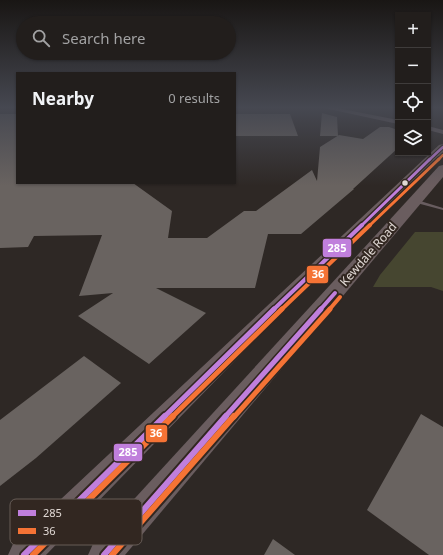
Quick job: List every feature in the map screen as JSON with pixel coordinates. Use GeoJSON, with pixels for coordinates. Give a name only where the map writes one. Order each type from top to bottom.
{"type":"FeatureCollection","features":[{"type":"Feature","properties":{"kind":"main road","name":"Kewdale Road"},"geometry":{"type":"LineString","coordinates":[[81,499],[287,296],[443,147]]}},
{"type":"Feature","properties":{"kind":"main road","name":"Kewdale Road"},"geometry":{"type":"LineString","coordinates":[[142,512],[443,169]]}},
{"type":"Feature","properties":{"kind":"main road"},"geometry":{"type":"LineString","coordinates":[[394,194],[415,201]]}},
{"type":"Feature","properties":{"kind":"main road","name":"Kewdale Road"},"geometry":{"type":"LineString","coordinates":[[24,555],[34,545]]}},
{"type":"Feature","properties":{"kind":"main road","name":"Kewdale Road"},"geometry":{"type":"LineString","coordinates":[[104,555],[113,545]]}},
{"type":"Feature","properties":{"kind":"lane"},"geometry":{"type":"LineString","coordinates":[[415,201],[443,209]]}},
{"type":"Feature","properties":{"kind":"green space"},"geometry":{"type":"Polygon","coordinates":[[[415,232],[443,232],[443,291],[431,287],[373,287],[380,275],[415,232]]]}},
{"type":"Feature","properties":{"kind":"building"},"geometry":{"type":"Polygon","coordinates":[[[0,134],[16,134],[16,184],[134,184],[172,211],[168,238],[207,238],[244,211],[256,211],[312,170],[317,181],[320,147],[339,135],[363,139],[370,134],[395,134],[395,151],[354,189],[301,234],[268,234],[255,288],[156,288],[206,313],[149,364],[78,316],[113,293],[79,296],[102,235],[34,236],[28,247],[0,248],[0,134]]]}},
{"type":"Feature","properties":{"kind":"building"},"geometry":{"type":"Polygon","coordinates":[[[236,134],[297,134],[298,136],[236,136],[236,134]]]}},
{"type":"Feature","properties":{"kind":"building"},"geometry":{"type":"Polygon","coordinates":[[[320,134],[338,134],[338,136],[320,136],[320,134]]]}},
{"type":"Feature","properties":{"kind":"building"},"geometry":{"type":"Polygon","coordinates":[[[84,356],[121,383],[36,458],[0,486],[0,420],[84,356]]]}},
{"type":"Feature","properties":{"kind":"building"},"geometry":{"type":"Polygon","coordinates":[[[421,414],[443,427],[443,555],[429,555],[367,510],[421,414]]]}},
{"type":"Feature","properties":{"kind":"building"},"geometry":{"type":"Polygon","coordinates":[[[273,539],[295,555],[264,555],[273,539]]]}},
{"type":"Feature","properties":{"kind":"transit line","name":"285"},"geometry":{"type":"LineString","coordinates":[[81,499],[287,296],[443,147]]}},
{"type":"Feature","properties":{"kind":"transit line","name":"36"},"geometry":{"type":"LineString","coordinates":[[90,499],[291,300],[443,155]]}},
{"type":"Feature","properties":{"kind":"transit line","name":"285"},"geometry":{"type":"LineString","coordinates":[[142,512],[335,293]]}},
{"type":"Feature","properties":{"kind":"transit line","name":"36"},"geometry":{"type":"LineString","coordinates":[[142,521],[340,297]]}},
{"type":"Feature","properties":{"kind":"transit line","name":"285"},"geometry":{"type":"LineString","coordinates":[[24,555],[34,545]]}},
{"type":"Feature","properties":{"kind":"transit line","name":"36"},"geometry":{"type":"LineString","coordinates":[[33,555],[43,545]]}},
{"type":"Feature","properties":{"kind":"transit line","name":"285"},"geometry":{"type":"LineString","coordinates":[[104,555],[113,545]]}},
{"type":"Feature","properties":{"kind":"transit line","name":"36"},"geometry":{"type":"LineString","coordinates":[[112,555],[121,545]]}}]}
